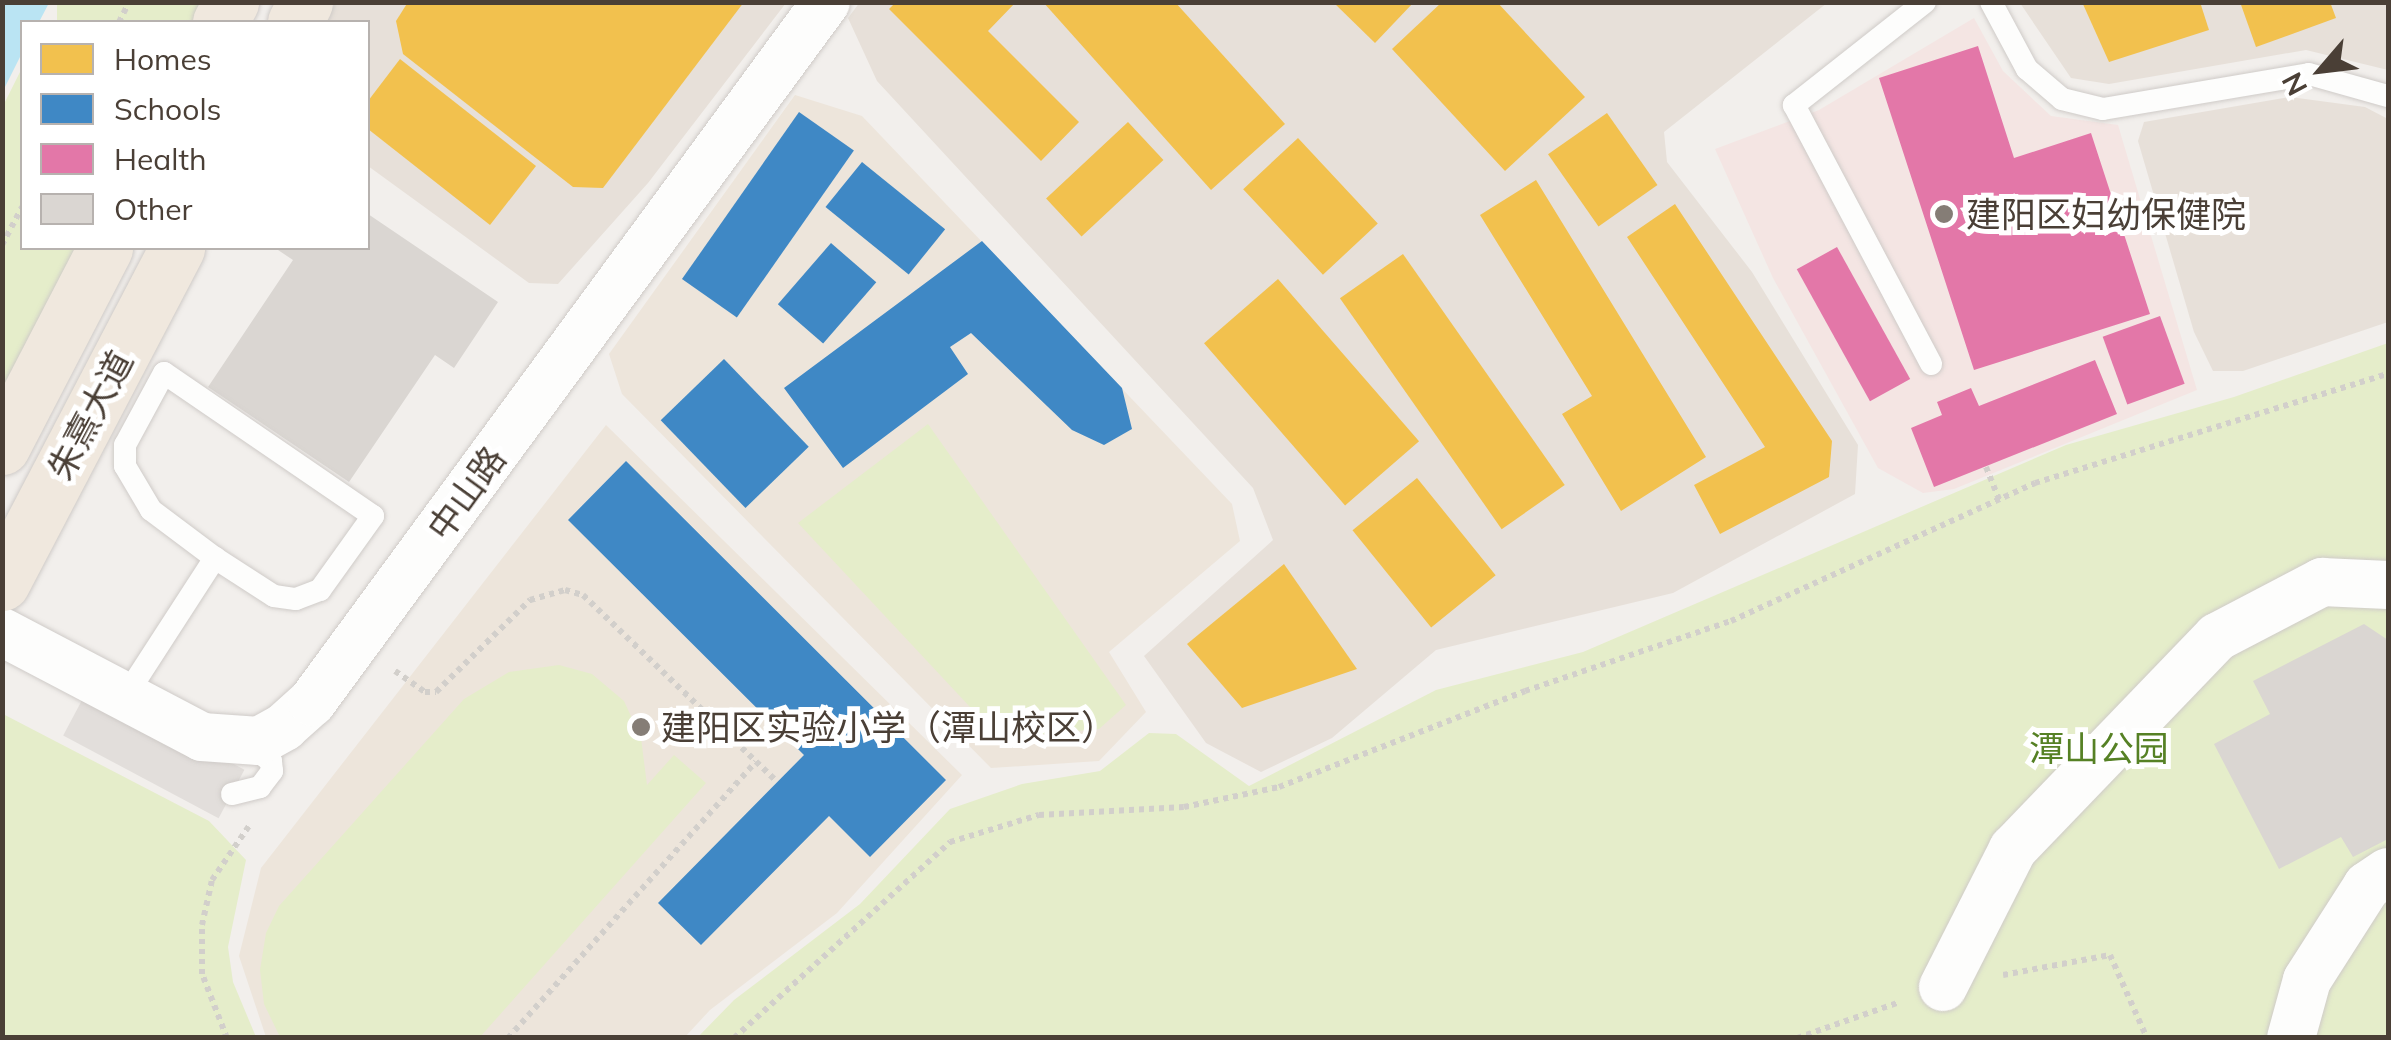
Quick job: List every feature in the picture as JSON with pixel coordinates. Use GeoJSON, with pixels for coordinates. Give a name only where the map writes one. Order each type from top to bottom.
{"type":"FeatureCollection","features":[{"type":"Feature","properties":{"kind":"highway","name":"朱熹大道"},"geometry":{"type":"LineString","coordinates":[[2,447],[104,250]]}},
{"type":"Feature","properties":{"kind":"highway","name":"朱熹大道"},"geometry":{"type":"LineString","coordinates":[[2,583],[177,250]]}},
{"type":"Feature","properties":{"kind":"street","name":"中山路"},"geometry":{"type":"LineString","coordinates":[[230,744],[259,741],[284,727],[312,702],[826,2]]}},
{"type":"Feature","properties":{"kind":"street"},"geometry":{"type":"LineString","coordinates":[[1943,987],[2012,849],[2216,637],[2322,582],[2388,584]]}},
{"type":"Feature","properties":{"kind":"street"},"geometry":{"type":"LineString","coordinates":[[2,632],[202,737],[230,744]]}},
{"type":"Feature","properties":{"kind":"street"},"geometry":{"type":"LineString","coordinates":[[2291,1038],[2307,980],[2367,886],[2388,872]]}},
{"type":"Feature","properties":{"kind":"lane"},"geometry":{"type":"LineString","coordinates":[[1926,2],[1794,105],[1931,364]]}},
{"type":"Feature","properties":{"kind":"lane"},"geometry":{"type":"LineString","coordinates":[[1991,2],[2027,69],[2062,99],[2103,109],[2309,74],[2388,96]]}},
{"type":"Feature","properties":{"kind":"lane"},"geometry":{"type":"LineString","coordinates":[[164,372],[373,516],[320,590],[296,599],[274,596],[216,558],[151,510],[125,466],[126,445],[164,372]]}},
{"type":"Feature","properties":{"kind":"lane"},"geometry":{"type":"LineString","coordinates":[[125,697],[216,558]]}},
{"type":"Feature","properties":{"kind":"lane"},"geometry":{"type":"LineString","coordinates":[[230,744],[254,746],[271,761],[272,771],[260,787],[232,794]]}},
{"type":"Feature","properties":{"kind":"path"},"geometry":{"type":"LineString","coordinates":[[2,245],[20,210]]}},
{"type":"Feature","properties":{"kind":"path"},"geometry":{"type":"LineString","coordinates":[[734,1038],[950,842],[1039,815],[1184,807],[1279,787],[1525,691],[1731,621],[2035,483],[2388,374]]}},
{"type":"Feature","properties":{"kind":"path"},"geometry":{"type":"LineString","coordinates":[[1986,466],[2000,501]]}},
{"type":"Feature","properties":{"kind":"path"},"geometry":{"type":"LineString","coordinates":[[356,642],[425,692],[436,692],[530,600],[566,590],[583,595],[777,782]]}},
{"type":"Feature","properties":{"kind":"path"},"geometry":{"type":"LineString","coordinates":[[508,1038],[756,762]]}},
{"type":"Feature","properties":{"kind":"path"},"geometry":{"type":"LineString","coordinates":[[227,1038],[202,974],[202,925],[212,880],[260,810]]}},
{"type":"Feature","properties":{"kind":"shaded area"},"geometry":{"type":"Polygon","coordinates":[[[336,2],[786,3],[648,183],[558,284],[529,283],[370,167],[370,20],[326,20],[336,2]]]}},
{"type":"Feature","properties":{"kind":"shaded area"},"geometry":{"type":"Polygon","coordinates":[[[860,2],[1827,3],[1664,132],[1667,162],[1752,272],[1858,445],[1855,494],[1673,593],[1436,650],[1332,738],[1261,772],[1206,743],[1144,656],[1273,540],[1253,488],[877,81],[848,18],[860,2]]]}},
{"type":"Feature","properties":{"kind":"shaded area"},"geometry":{"type":"Polygon","coordinates":[[[2020,3],[2388,3],[2388,70],[2306,50],[2109,84],[2071,78],[2020,3]]]}},
{"type":"Feature","properties":{"kind":"shaded area","name":"建阳区妇幼保健院"},"geometry":{"type":"Polygon","coordinates":[[[1974,18],[2003,71],[2051,116],[2118,125],[2197,390],[1954,489],[1923,493],[1878,468],[1773,278],[1715,149],[1819,110],[1974,18]]]}},
{"type":"Feature","properties":{"kind":"shaded area"},"geometry":{"type":"Polygon","coordinates":[[[795,95],[862,116],[1232,504],[1240,541],[1109,652],[1146,712],[1099,761],[991,768],[622,394],[609,354],[795,95]]]}},
{"type":"Feature","properties":{"kind":"shaded area"},"geometry":{"type":"Polygon","coordinates":[[[2290,97],[2365,107],[2388,119],[2388,322],[2243,371],[2213,371],[2194,332],[2138,141],[2144,122],[2290,97]]]}},
{"type":"Feature","properties":{"kind":"shaded area","name":"建阳区实验小学（潭山校区）"},"geometry":{"type":"Polygon","coordinates":[[[606,425],[962,775],[837,913],[710,1010],[685,1037],[266,1037],[239,956],[261,868],[606,425]]]}},
{"type":"Feature","properties":{"kind":"shaded area"},"geometry":{"type":"Polygon","coordinates":[[[89,687],[244,770],[219,818],[63,736],[89,687]]]}},
{"type":"Feature","properties":{"kind":"green space"},"geometry":{"type":"Polygon","coordinates":[[[57,3],[208,3],[208,20],[57,20],[57,3]]]}},
{"type":"Feature","properties":{"kind":"green space"},"geometry":{"type":"Polygon","coordinates":[[[20,72],[20,250],[84,250],[3,405],[3,106],[20,72]]]}},
{"type":"Feature","properties":{"kind":"green space","name":"潭山公园"},"geometry":{"type":"Polygon","coordinates":[[[2388,343],[2388,1037],[697,1038],[734,1000],[860,904],[950,809],[1022,784],[1100,771],[1149,733],[1176,734],[1249,786],[1436,690],[1583,652],[2066,445],[2234,397],[2388,343]]]}},
{"type":"Feature","properties":{"kind":"green space"},"geometry":{"type":"Polygon","coordinates":[[[928,424],[1126,705],[1099,729],[999,738],[798,523],[928,424]]]}},
{"type":"Feature","properties":{"kind":"green space"},"geometry":{"type":"Polygon","coordinates":[[[559,665],[592,674],[624,701],[641,738],[647,785],[674,755],[706,783],[480,1037],[280,1037],[264,1004],[260,970],[266,933],[279,906],[464,699],[509,672],[559,665]]]}},
{"type":"Feature","properties":{"kind":"green space"},"geometry":{"type":"Polygon","coordinates":[[[3,714],[209,821],[246,860],[228,947],[233,982],[256,1037],[3,1037],[3,714]]]}},
{"type":"Feature","properties":{"kind":"water"},"geometry":{"type":"Polygon","coordinates":[[[3,2],[49,3],[40,20],[20,20],[20,57],[3,91],[3,2]]]}},
{"type":"Feature","properties":{"kind":"building: Homes"},"geometry":{"type":"Polygon","coordinates":[[[408,2],[744,2],[603,188],[573,187],[403,54],[396,21],[408,2]]]}},
{"type":"Feature","properties":{"kind":"building: Homes"},"geometry":{"type":"Polygon","coordinates":[[[896,2],[1016,2],[988,31],[1079,122],[1041,161],[889,9],[896,2]]]}},
{"type":"Feature","properties":{"kind":"building: Homes"},"geometry":{"type":"Polygon","coordinates":[[[1043,2],[1175,2],[1285,124],[1211,190],[1043,2]]]}},
{"type":"Feature","properties":{"kind":"building: Homes"},"geometry":{"type":"Polygon","coordinates":[[[1333,2],[1414,2],[1375,43],[1333,2]]]}},
{"type":"Feature","properties":{"kind":"building: Homes"},"geometry":{"type":"Polygon","coordinates":[[[1442,2],[1497,2],[1585,97],[1505,171],[1392,49],[1442,2]]]}},
{"type":"Feature","properties":{"kind":"building: Homes"},"geometry":{"type":"Polygon","coordinates":[[[2082,2],[2200,2],[2209,30],[2109,62],[2082,2]]]}},
{"type":"Feature","properties":{"kind":"building: Homes"},"geometry":{"type":"Polygon","coordinates":[[[2240,2],[2330,2],[2336,18],[2256,47],[2240,2]]]}},
{"type":"Feature","properties":{"kind":"building: Homes"},"geometry":{"type":"Polygon","coordinates":[[[400,59],[536,166],[490,225],[370,131],[370,98],[400,59]]]}},
{"type":"Feature","properties":{"kind":"building: Homes"},"geometry":{"type":"Polygon","coordinates":[[[1607,113],[1657,185],[1598,226],[1548,154],[1607,113]]]}},
{"type":"Feature","properties":{"kind":"building: Homes"},"geometry":{"type":"Polygon","coordinates":[[[1128,122],[1163,160],[1082,236],[1046,198],[1128,122]]]}},
{"type":"Feature","properties":{"kind":"building: Homes"},"geometry":{"type":"Polygon","coordinates":[[[1298,138],[1378,224],[1323,275],[1243,189],[1298,138]]]}},
{"type":"Feature","properties":{"kind":"building: Homes"},"geometry":{"type":"Polygon","coordinates":[[[1536,180],[1706,457],[1621,511],[1562,414],[1592,396],[1480,215],[1536,180]]]}},
{"type":"Feature","properties":{"kind":"building: Homes"},"geometry":{"type":"Polygon","coordinates":[[[1675,204],[1832,441],[1829,477],[1720,534],[1694,485],[1765,447],[1627,237],[1675,204]]]}},
{"type":"Feature","properties":{"kind":"building: Homes"},"geometry":{"type":"Polygon","coordinates":[[[1403,254],[1565,485],[1502,529],[1340,298],[1403,254]]]}},
{"type":"Feature","properties":{"kind":"building: Homes"},"geometry":{"type":"Polygon","coordinates":[[[1278,279],[1419,441],[1345,506],[1204,343],[1278,279]]]}},
{"type":"Feature","properties":{"kind":"building: Homes"},"geometry":{"type":"Polygon","coordinates":[[[1417,478],[1496,575],[1431,627],[1352,530],[1417,478]]]}},
{"type":"Feature","properties":{"kind":"building: Homes"},"geometry":{"type":"Polygon","coordinates":[[[1284,564],[1357,669],[1242,708],[1187,644],[1284,564]]]}},
{"type":"Feature","properties":{"kind":"building: Schools"},"geometry":{"type":"Polygon","coordinates":[[[799,112],[854,150],[737,318],[682,279],[799,112]]]}},
{"type":"Feature","properties":{"kind":"building: Schools"},"geometry":{"type":"Polygon","coordinates":[[[862,162],[945,229],[909,274],[825,207],[862,162]]]}},
{"type":"Feature","properties":{"kind":"building: Schools"},"geometry":{"type":"Polygon","coordinates":[[[982,241],[1122,388],[1132,429],[1104,445],[1072,430],[971,333],[950,347],[968,374],[843,468],[784,388],[982,241]]]}},
{"type":"Feature","properties":{"kind":"building: Schools"},"geometry":{"type":"Polygon","coordinates":[[[831,243],[876,282],[823,343],[778,304],[831,243]]]}},
{"type":"Feature","properties":{"kind":"building: Schools"},"geometry":{"type":"Polygon","coordinates":[[[724,359],[809,447],[745,508],[661,420],[724,359]]]}},
{"type":"Feature","properties":{"kind":"building: Schools"},"geometry":{"type":"Polygon","coordinates":[[[626,461],[946,780],[870,857],[829,816],[701,945],[658,903],[804,755],[568,520],[626,461]]]}},
{"type":"Feature","properties":{"kind":"building: Health"},"geometry":{"type":"Polygon","coordinates":[[[1978,46],[2014,158],[2091,133],[2150,314],[1974,370],[1879,78],[1978,46]]]}},
{"type":"Feature","properties":{"kind":"building: Health"},"geometry":{"type":"Polygon","coordinates":[[[1837,247],[1910,379],[1870,401],[1797,269],[1837,247]]]}},
{"type":"Feature","properties":{"kind":"building: Health"},"geometry":{"type":"Polygon","coordinates":[[[2160,316],[2185,384],[2127,405],[2103,337],[2160,316]]]}},
{"type":"Feature","properties":{"kind":"building: Health"},"geometry":{"type":"Polygon","coordinates":[[[2095,360],[2117,414],[1934,487],[1911,428],[1942,415],[1937,402],[1971,388],[1979,406],[2095,360]]]}},
{"type":"Feature","properties":{"kind":"building: Other"},"geometry":{"type":"Polygon","coordinates":[[[370,215],[498,302],[454,368],[435,355],[349,482],[208,387],[293,260],[278,250],[370,250],[370,215]]]}},
{"type":"Feature","properties":{"kind":"building: Other"},"geometry":{"type":"Polygon","coordinates":[[[2364,624],[2388,640],[2388,839],[2353,857],[2341,837],[2279,869],[2214,744],[2270,714],[2253,681],[2364,624]]]}},
{"type":"Feature","properties":{"kind":"place","name":"建阳区妇幼保健院"},"geometry":{"type":"Point","coordinates":[1944,214]}},
{"type":"Feature","properties":{"kind":"place","name":"建阳区实验小学（潭山校区）"},"geometry":{"type":"Point","coordinates":[641,727]}}]}
